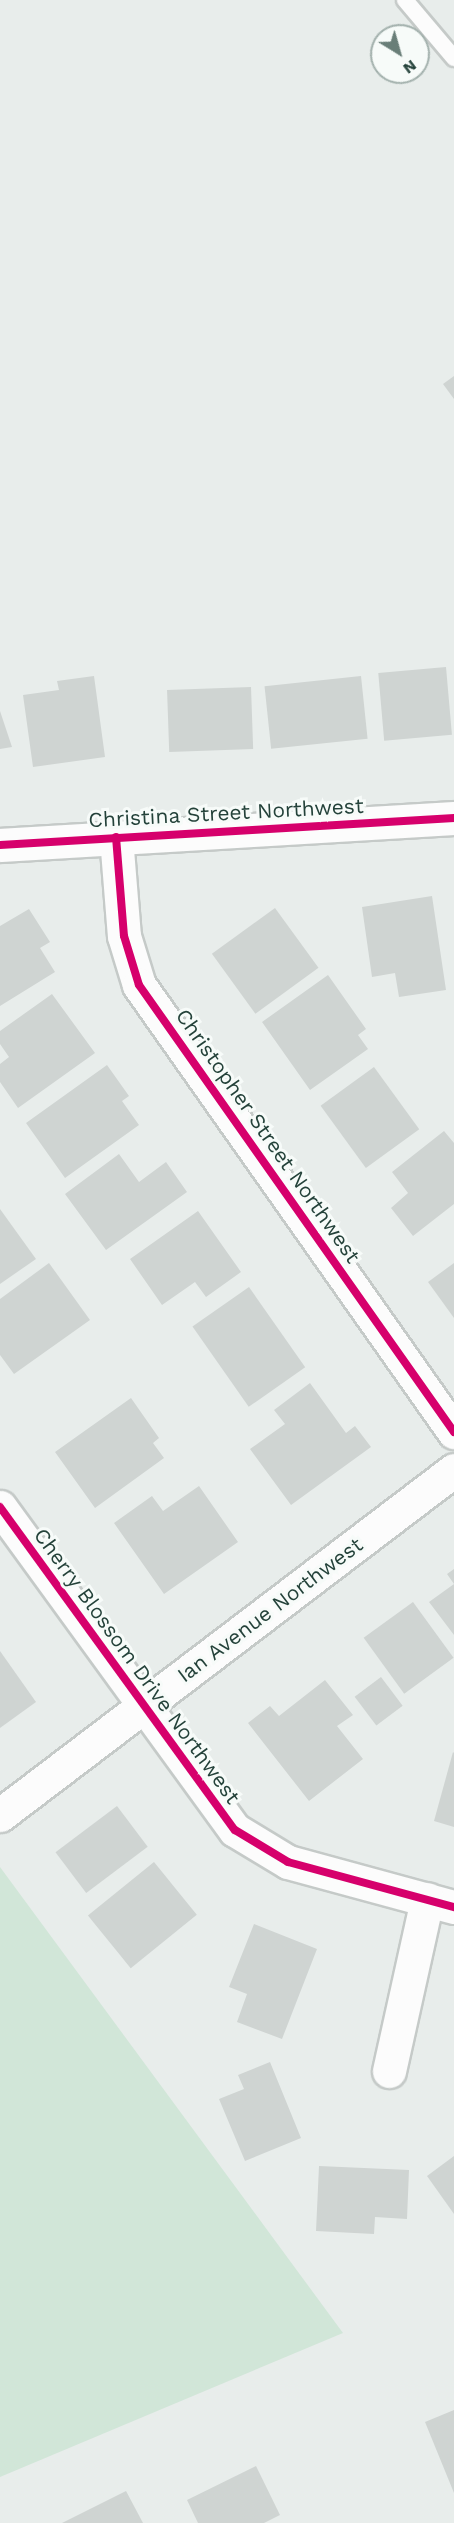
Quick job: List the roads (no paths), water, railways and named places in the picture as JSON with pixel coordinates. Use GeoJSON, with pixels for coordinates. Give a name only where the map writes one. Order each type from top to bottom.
{"type":"FeatureCollection","features":[{"type":"Feature","properties":{"kind":"street","name":"Christina Street Northwest"},"geometry":{"type":"LineString","coordinates":[[0,845],[454,818]]}},
{"type":"Feature","properties":{"kind":"street","name":"Christopher Street Northwest"},"geometry":{"type":"LineString","coordinates":[[116,837],[124,936],[139,984],[454,1432]]}},
{"type":"Feature","properties":{"kind":"street","name":"Ian Avenue Northwest"},"geometry":{"type":"LineString","coordinates":[[0,1815],[454,1470]]}},
{"type":"Feature","properties":{"kind":"street","name":"Cherry Blossom Drive Northwest"},"geometry":{"type":"LineString","coordinates":[[0,1507],[142,1707],[235,1830],[288,1862],[440,1903]]}},
{"type":"Feature","properties":{"kind":"street"},"geometry":{"type":"LineString","coordinates":[[389,2071],[440,1903]]}},
{"type":"Feature","properties":{"kind":"lane"},"geometry":{"type":"LineString","coordinates":[[405,0],[454,58]]}}]}
